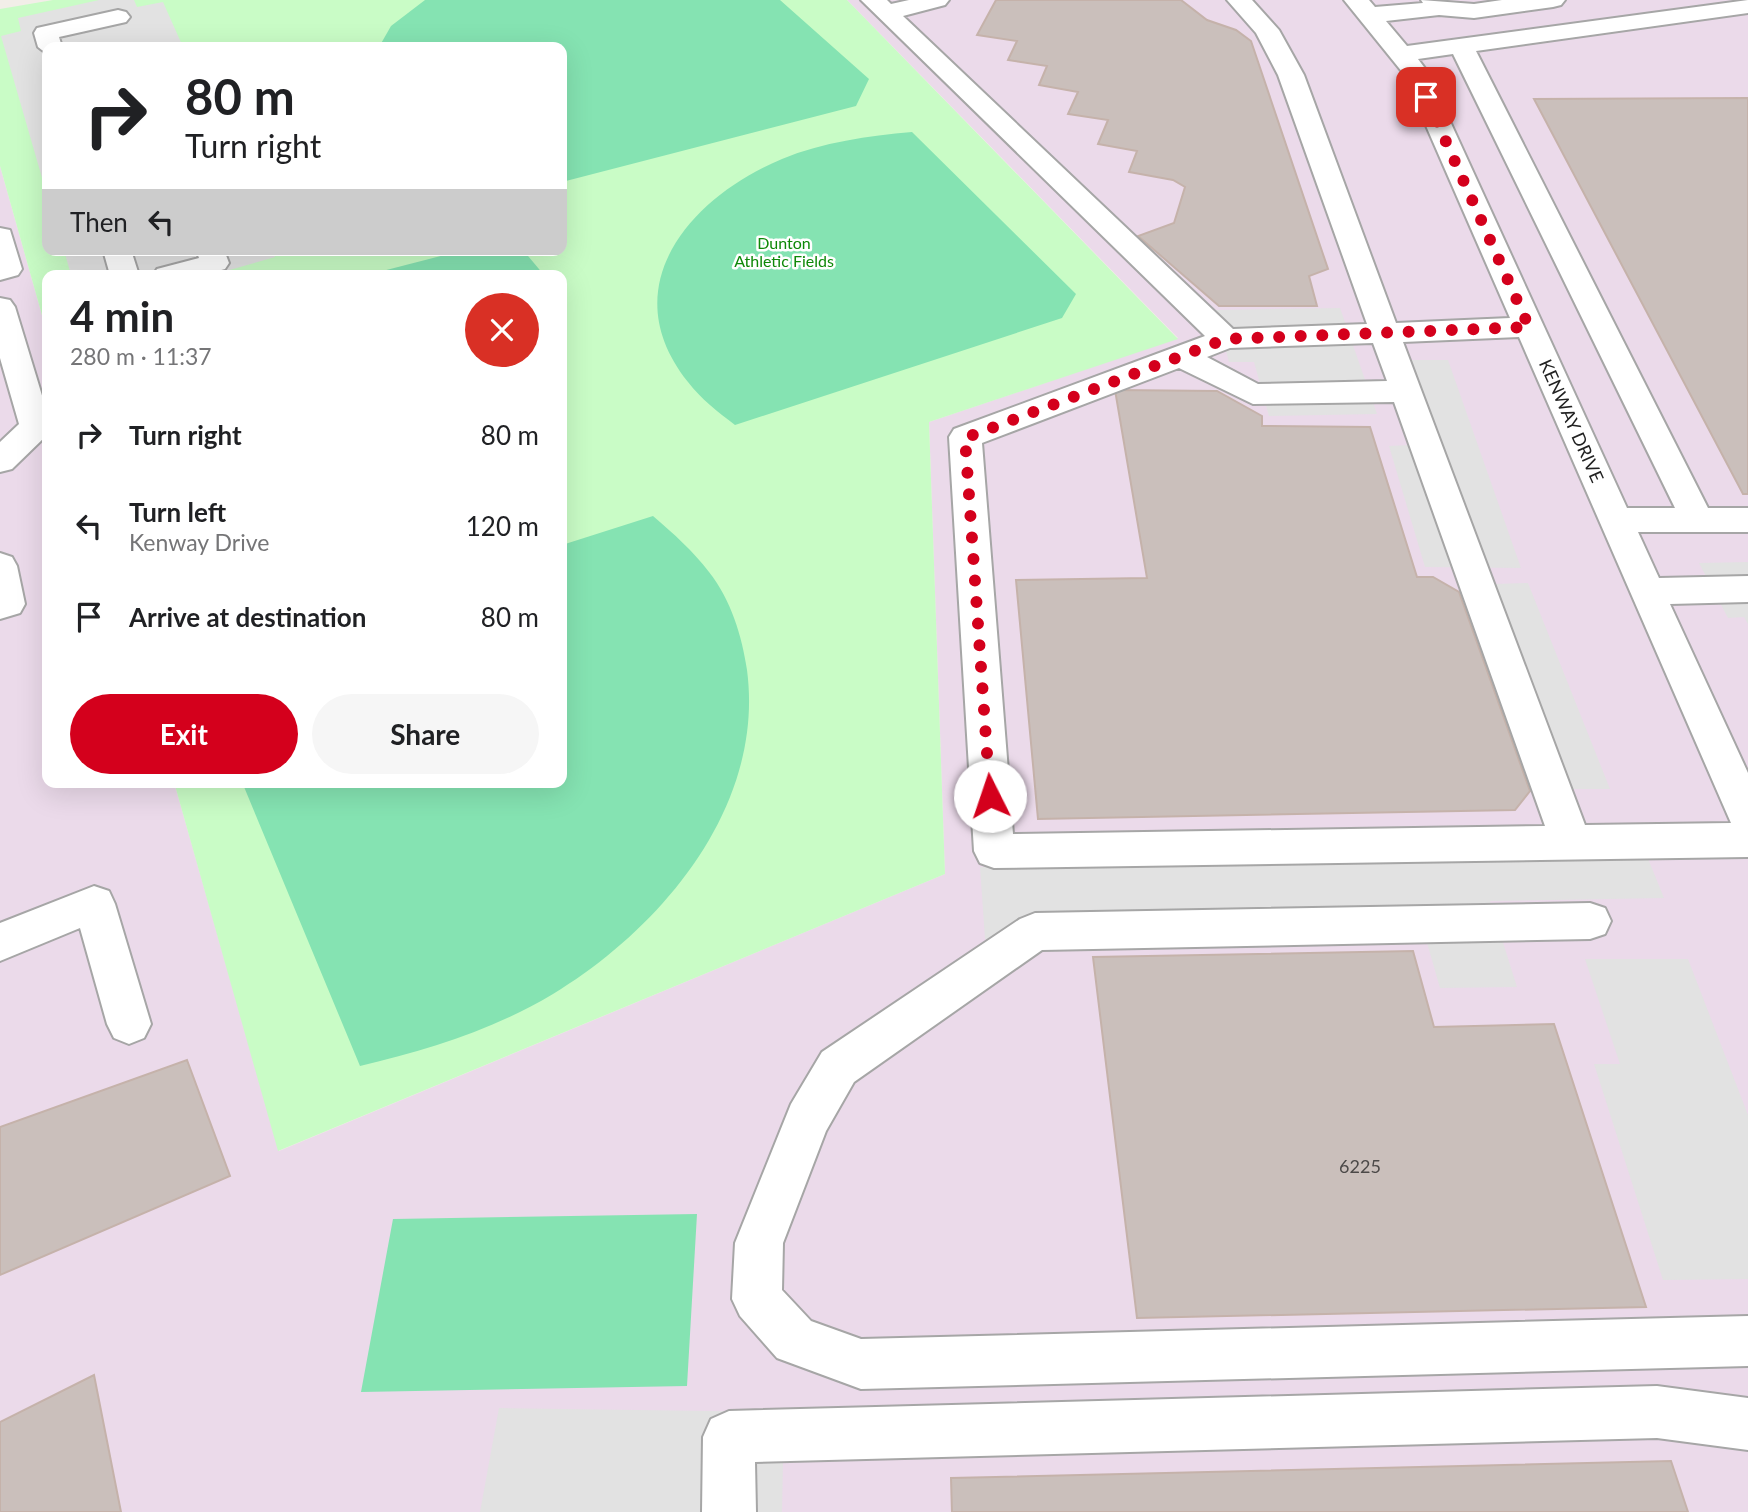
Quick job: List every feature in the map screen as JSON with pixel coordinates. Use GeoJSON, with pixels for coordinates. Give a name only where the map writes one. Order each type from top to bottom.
{"type":"FeatureCollection","features":[{"type":"Feature","properties":{"kind":"street"},"geometry":{"type":"LineString","coordinates":[[880,7],[937,0]]}},
{"type":"Feature","properties":{"kind":"street"},"geometry":{"type":"LineString","coordinates":[[1239,0],[1267,30],[1291,75],[1387,331],[1571,843]]}},
{"type":"Feature","properties":{"kind":"street"},"geometry":{"type":"LineString","coordinates":[[1363,7],[1436,4],[1474,11],[1553,0]]}},
{"type":"Feature","properties":{"kind":"street"},"geometry":{"type":"LineString","coordinates":[[1401,54],[1748,6]]}},
{"type":"Feature","properties":{"kind":"street"},"geometry":{"type":"LineString","coordinates":[[880,7],[1226,339]]}},
{"type":"Feature","properties":{"kind":"street","name":"KENWAY DRIVE"},"geometry":{"type":"LineString","coordinates":[[1363,7],[1415,71],[1748,817]]}},
{"type":"Feature","properties":{"kind":"street"},"geometry":{"type":"LineString","coordinates":[[49,42],[46,33],[120,18]]}},
{"type":"Feature","properties":{"kind":"street"},"geometry":{"type":"LineString","coordinates":[[1461,45],[1698,520]]}},
{"type":"Feature","properties":{"kind":"street"},"geometry":{"type":"LineString","coordinates":[[0,236],[8,269],[0,271]]}},
{"type":"Feature","properties":{"kind":"street"},"geometry":{"type":"LineString","coordinates":[[187,270],[215,263],[212,256]]}},
{"type":"Feature","properties":{"kind":"street"},"geometry":{"type":"LineString","coordinates":[[0,307],[36,427],[0,461]]}},
{"type":"Feature","properties":{"kind":"street"},"geometry":{"type":"LineString","coordinates":[[1529,327],[1226,339],[965,438],[994,851],[1748,840]]}},
{"type":"Feature","properties":{"kind":"street"},"geometry":{"type":"LineString","coordinates":[[1181,356],[1253,394],[1408,391]]}},
{"type":"Feature","properties":{"kind":"street"},"geometry":{"type":"LineString","coordinates":[[1615,520],[1748,520]]}},
{"type":"Feature","properties":{"kind":"street"},"geometry":{"type":"LineString","coordinates":[[0,566],[7,604],[0,606]]}},
{"type":"Feature","properties":{"kind":"street"},"geometry":{"type":"LineString","coordinates":[[1647,591],[1748,589]]}},
{"type":"Feature","properties":{"kind":"street"},"geometry":{"type":"LineString","coordinates":[[0,942],[94,904],[129,1024]]}},
{"type":"Feature","properties":{"kind":"street"},"geometry":{"type":"LineString","coordinates":[[1590,921],[1035,932],[838,1067],[807,1120],[759,1243],[757,1299],[795,1340],[861,1364],[984,1363],[1748,1341]]}},
{"type":"Feature","properties":{"kind":"street"},"geometry":{"type":"LineString","coordinates":[[729,1512],[729,1437],[1657,1412],[1748,1423]]}},
{"type":"Feature","properties":{"kind":"shaded area"},"geometry":{"type":"Polygon","coordinates":[[[99,0],[134,0],[137,7],[163,2],[181,42],[42,42],[42,178],[1,36],[21,31],[18,18],[99,0]]]}},
{"type":"Feature","properties":{"kind":"shaded area"},"geometry":{"type":"Polygon","coordinates":[[[847,0],[1748,0],[1748,1512],[0,1512],[0,166],[42,315],[42,788],[176,788],[279,1151],[945,874],[929,422],[1178,338],[847,0]]]}},
{"type":"Feature","properties":{"kind":"shaded area"},"geometry":{"type":"Polygon","coordinates":[[[66,256],[275,257],[230,270],[70,270],[66,256]]]}},
{"type":"Feature","properties":{"kind":"shaded area"},"geometry":{"type":"Polygon","coordinates":[[[1340,308],[1377,414],[1269,416],[1254,362],[1229,362],[1215,310],[1340,308]]]}},
{"type":"Feature","properties":{"kind":"shaded area"},"geometry":{"type":"Polygon","coordinates":[[[1382,360],[1448,360],[1521,568],[1425,567],[1389,446],[1409,445],[1382,360]]]}},
{"type":"Feature","properties":{"kind":"shaded area"},"geometry":{"type":"Polygon","coordinates":[[[1748,562],[1748,624],[1744,617],[1728,618],[1699,563],[1748,562]]]}},
{"type":"Feature","properties":{"kind":"shaded area"},"geometry":{"type":"Polygon","coordinates":[[[1528,583],[1610,789],[1572,789],[1494,584],[1528,583]]]}},
{"type":"Feature","properties":{"kind":"shaded area"},"geometry":{"type":"Polygon","coordinates":[[[1647,856],[1664,898],[1490,901],[1517,987],[1440,988],[1424,932],[985,939],[980,867],[1647,856]]]}},
{"type":"Feature","properties":{"kind":"shaded area"},"geometry":{"type":"Polygon","coordinates":[[[1585,959],[1688,959],[1748,1115],[1748,1279],[1663,1280],[1594,1064],[1620,1064],[1585,959]]]}},
{"type":"Feature","properties":{"kind":"shaded area"},"geometry":{"type":"Polygon","coordinates":[[[499,1408],[784,1412],[782,1512],[480,1512],[499,1408]]]}},
{"type":"Feature","properties":{"kind":"green space","name":"Dunton Athletic Fields"},"geometry":{"type":"Polygon","coordinates":[[[53,0],[847,0],[1178,339],[929,422],[945,874],[278,1151],[176,788],[567,788],[567,270],[42,270],[42,315],[0,166],[0,9],[53,0]]]}},
{"type":"Feature","properties":{"kind":"green space"},"geometry":{"type":"Polygon","coordinates":[[[425,0],[780,0],[869,79],[856,106],[567,181],[567,42],[382,42],[391,26],[425,0]]]}},
{"type":"Feature","properties":{"kind":"green space"},"geometry":{"type":"Polygon","coordinates":[[[912,132],[1076,294],[1062,318],[735,425],[693,388],[666,347],[658,312],[660,280],[672,249],[692,221],[718,197],[748,176],[782,159],[813,148],[846,141],[912,132]]]}},
{"type":"Feature","properties":{"kind":"green space"},"geometry":{"type":"Polygon","coordinates":[[[441,256],[528,256],[540,270],[386,270],[441,256]]]}},
{"type":"Feature","properties":{"kind":"green space"},"geometry":{"type":"Polygon","coordinates":[[[653,516],[690,550],[717,583],[734,619],[747,670],[748,720],[740,769],[722,815],[698,858],[667,898],[632,935],[593,967],[553,994],[507,1018],[435,1046],[360,1066],[244,788],[567,788],[567,543],[653,516]]]}},
{"type":"Feature","properties":{"kind":"green space"},"geometry":{"type":"Polygon","coordinates":[[[697,1214],[687,1386],[361,1392],[393,1219],[697,1214]]]}},
{"type":"Feature","properties":{"kind":"building"},"geometry":{"type":"Polygon","coordinates":[[[996,0],[1181,0],[1207,20],[1236,30],[1251,41],[1328,269],[1309,276],[1317,306],[1219,306],[1138,236],[1174,223],[1185,187],[1173,180],[1129,172],[1137,151],[1098,144],[1108,120],[1068,114],[1078,92],[1039,85],[1047,66],[1008,60],[1017,41],[977,35],[996,0]]]}},
{"type":"Feature","properties":{"kind":"building"},"geometry":{"type":"Polygon","coordinates":[[[1748,98],[1748,494],[1743,494],[1534,99],[1748,98]]]}},
{"type":"Feature","properties":{"kind":"building"},"geometry":{"type":"Polygon","coordinates":[[[1115,390],[1217,391],[1262,416],[1262,426],[1370,427],[1417,577],[1433,577],[1459,592],[1530,791],[1515,810],[1038,819],[1016,580],[1147,578],[1115,390]]]}},
{"type":"Feature","properties":{"kind":"building"},"geometry":{"type":"Polygon","coordinates":[[[1413,951],[1434,1027],[1554,1024],[1646,1307],[1137,1318],[1093,957],[1413,951]]]}},
{"type":"Feature","properties":{"kind":"building"},"geometry":{"type":"Polygon","coordinates":[[[187,1060],[230,1176],[0,1275],[0,1127],[187,1060]]]}},
{"type":"Feature","properties":{"kind":"building"},"geometry":{"type":"Polygon","coordinates":[[[94,1375],[121,1512],[0,1512],[0,1422],[94,1375]]]}},
{"type":"Feature","properties":{"kind":"building"},"geometry":{"type":"Polygon","coordinates":[[[1671,1461],[1688,1512],[952,1512],[951,1478],[1671,1461]]]}},
{"type":"Feature","properties":{"kind":"route"},"geometry":{"type":"LineString","coordinates":[[990,796],[965,438],[1226,339],[1529,327],[1426,97]]}}]}
